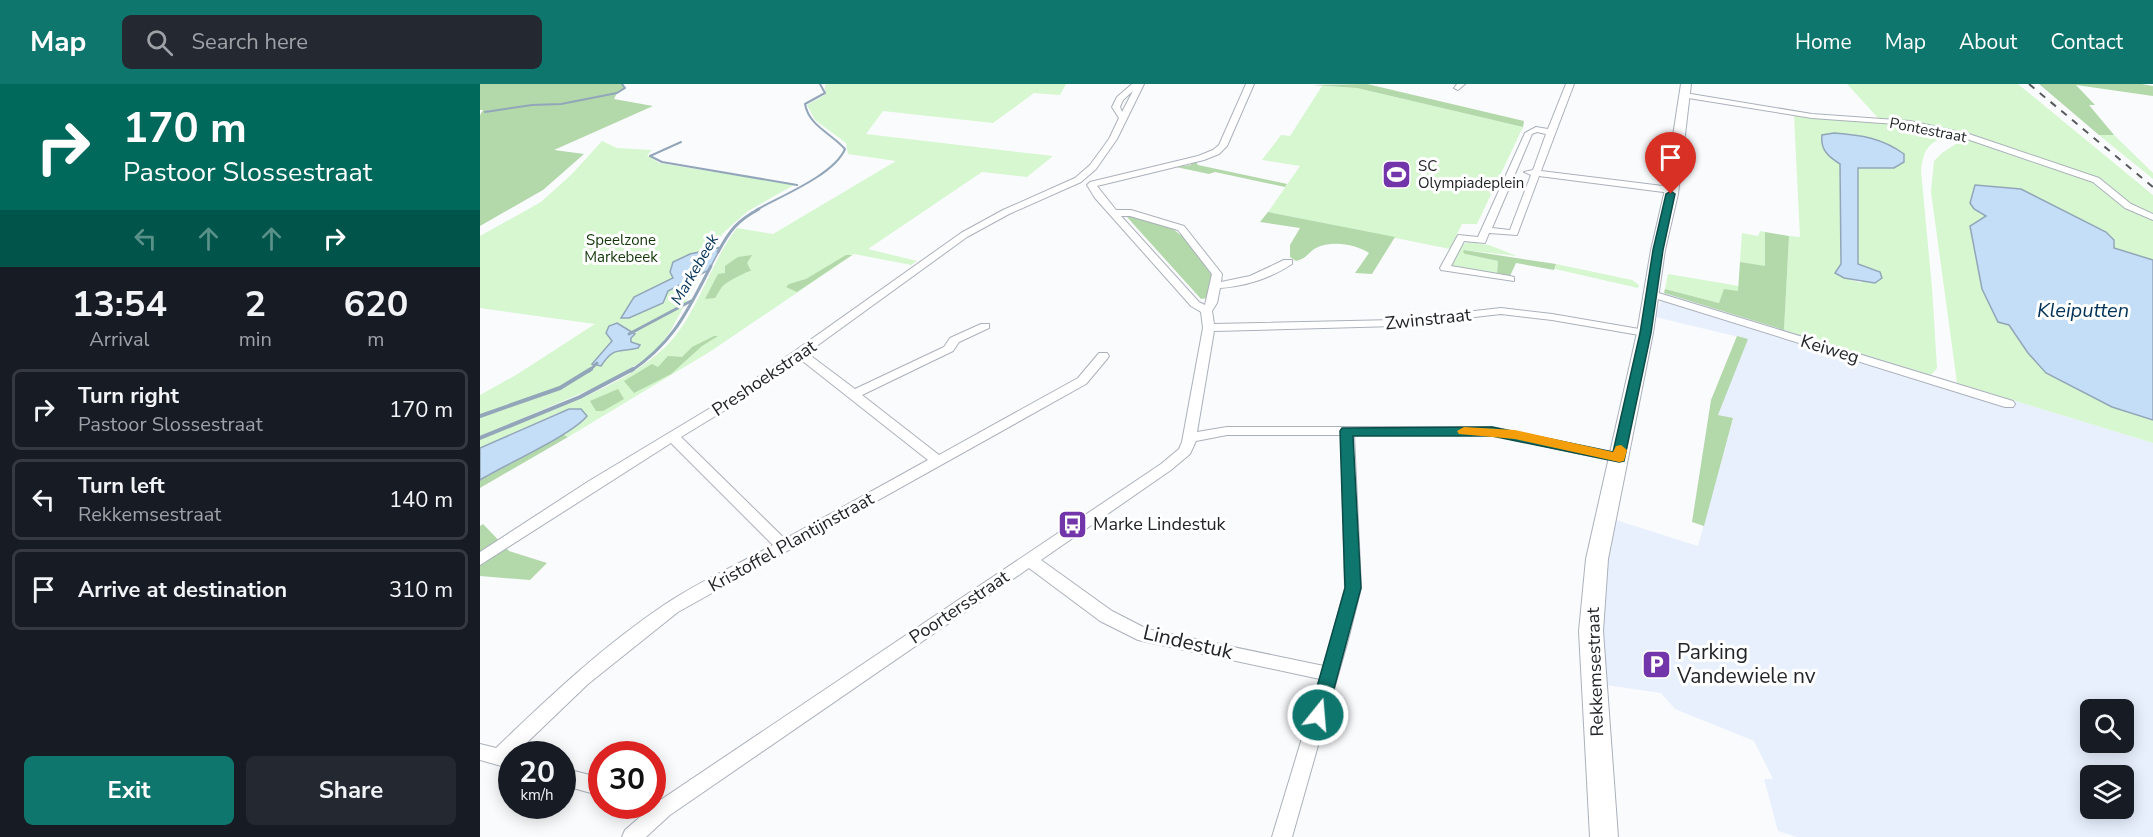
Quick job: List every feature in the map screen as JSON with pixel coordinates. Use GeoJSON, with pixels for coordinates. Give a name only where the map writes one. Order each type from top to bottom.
{"type":"FeatureCollection","features":[{"type":"Feature","properties":{"kind":"street","name":"Preshoekstraat"},"geometry":{"type":"LineString","coordinates":[[480,559],[594,484],[674,438],[799,355],[964,235],[1006,212],[1046,195],[1078,185],[1113,139],[1138,84]]}},
{"type":"Feature","properties":{"kind":"street"},"geometry":{"type":"LineString","coordinates":[[1078,185],[1201,158],[1216,152],[1226,142],[1250,84]]}},
{"type":"Feature","properties":{"kind":"street"},"geometry":{"type":"LineString","coordinates":[[1487,230],[1514,233],[1535,180],[1534,173],[1570,84]]}},
{"type":"Feature","properties":{"kind":"street","name":"Rekkemsestraat"},"geometry":{"type":"LineString","coordinates":[[1604,837],[1591,631],[1596,559],[1645,333],[1658,250],[1671,192],[1686,89]]}},
{"type":"Feature","properties":{"kind":"street","name":"Pontestraat"},"geometry":{"type":"LineString","coordinates":[[1686,89],[1812,116],[1910,123],[1960,134],[2096,180],[2120,202],[2153,217]]}},
{"type":"Feature","properties":{"kind":"street"},"geometry":{"type":"LineString","coordinates":[[1510,279],[1445,268],[1461,237],[1481,241],[1532,130],[1551,132]]}},
{"type":"Feature","properties":{"kind":"street","name":"Preshoekstraat"},"geometry":{"type":"LineString","coordinates":[[1091,182],[1093,167]]}},
{"type":"Feature","properties":{"kind":"street"},"geometry":{"type":"LineString","coordinates":[[1514,170],[1671,192]]}},
{"type":"Feature","properties":{"kind":"street"},"geometry":{"type":"LineString","coordinates":[[1091,182],[1098,196],[1195,304],[1206,311],[1212,303],[1217,274],[1181,228],[1131,213],[1120,211],[1114,213]]}},
{"type":"Feature","properties":{"kind":"street"},"geometry":{"type":"LineString","coordinates":[[1078,185],[1098,196]]}},
{"type":"Feature","properties":{"kind":"street"},"geometry":{"type":"LineString","coordinates":[[1215,285],[1240,281],[1243,283],[1268,282],[1278,274],[1274,270],[1288,262]]}},
{"type":"Feature","properties":{"kind":"street","name":"Keiweg"},"geometry":{"type":"LineString","coordinates":[[1652,294],[2009,404]]}},
{"type":"Feature","properties":{"kind":"street","name":"Poortersstraat"},"geometry":{"type":"LineString","coordinates":[[666,800],[1030,560],[1166,467],[1185,451],[1190,438],[1209,328],[1206,311]]}},
{"type":"Feature","properties":{"kind":"street","name":"Zwinstraat"},"geometry":{"type":"LineString","coordinates":[[1209,328],[1395,323],[1501,311],[1645,333]]}},
{"type":"Feature","properties":{"kind":"street"},"geometry":{"type":"LineString","coordinates":[[855,394],[949,349],[954,340],[985,326]]}},
{"type":"Feature","properties":{"kind":"street"},"geometry":{"type":"LineString","coordinates":[[799,355],[804,356],[855,394],[938,461]]}},
{"type":"Feature","properties":{"kind":"street","name":"Kristoffel Plantijnstraat"},"geometry":{"type":"LineString","coordinates":[[523,741],[586,675],[628,639],[672,608],[1083,381],[1103,356]]}},
{"type":"Feature","properties":{"kind":"street"},"geometry":{"type":"LineString","coordinates":[[1190,438],[1227,431],[1492,431],[1619,458]]}},
{"type":"Feature","properties":{"kind":"street"},"geometry":{"type":"LineString","coordinates":[[1282,837],[1353,588],[1347,431]]}},
{"type":"Feature","properties":{"kind":"street"},"geometry":{"type":"LineString","coordinates":[[674,438],[784,546]]}},
{"type":"Feature","properties":{"kind":"street","name":"Lindestuk"},"geometry":{"type":"LineString","coordinates":[[1030,560],[1106,616],[1144,635],[1330,674]]}},
{"type":"Feature","properties":{"kind":"street"},"geometry":{"type":"LineString","coordinates":[[480,752],[498,758]]}},
{"type":"Feature","properties":{"kind":"street","name":"Poortersstraat"},"geometry":{"type":"LineString","coordinates":[[632,837],[647,819]]}},
{"type":"Feature","properties":{"kind":"shaded area"},"geometry":{"type":"Polygon","coordinates":[[[1664,293],[2153,443],[2153,837],[1797,837],[1778,831],[1764,779],[1773,779],[1754,741],[1675,709],[1661,693],[1606,685],[1602,618],[1605,568],[1616,520],[1698,546],[1733,419],[1718,415],[1747,339],[1655,317],[1664,293]]]}},
{"type":"Feature","properties":{"kind":"green space"},"geometry":{"type":"Polygon","coordinates":[[[480,84],[622,84],[625,88],[617,93],[614,99],[653,106],[554,150],[584,154],[543,190],[480,226],[480,115],[483,110],[480,110],[480,84]]]}},
{"type":"Feature","properties":{"kind":"green space"},"geometry":{"type":"Polygon","coordinates":[[[1066,84],[1060,95],[1034,93],[993,123],[883,111],[866,134],[1053,156],[1027,177],[982,172],[868,249],[917,261],[911,265],[854,254],[711,351],[568,437],[562,434],[582,422],[575,409],[558,413],[480,448],[480,440],[587,396],[640,367],[662,350],[687,319],[721,253],[737,228],[773,234],[896,161],[848,154],[846,143],[815,120],[807,105],[825,95],[825,85],[1066,84]]]}},
{"type":"Feature","properties":{"kind":"green space"},"geometry":{"type":"Polygon","coordinates":[[[1367,84],[1524,121],[1523,127],[1357,88],[1312,85],[1367,84]]]}},
{"type":"Feature","properties":{"kind":"green space"},"geometry":{"type":"Polygon","coordinates":[[[1847,84],[2018,84],[2153,195],[2153,216],[2138,209],[2096,178],[1962,134],[1879,119],[1847,84]]]}},
{"type":"Feature","properties":{"kind":"green space"},"geometry":{"type":"Polygon","coordinates":[[[2039,84],[2142,84],[2153,86],[2153,96],[2076,85],[2095,105],[2089,105],[2114,135],[2099,135],[2039,84]]]}},
{"type":"Feature","properties":{"kind":"green space","name":"SC Olympiadeplein"},"geometry":{"type":"Polygon","coordinates":[[[1322,86],[1357,88],[1523,127],[1477,224],[1462,224],[1450,249],[1268,212],[1300,166],[1262,160],[1281,135],[1290,136],[1322,86]]]}},
{"type":"Feature","properties":{"kind":"green space"},"geometry":{"type":"Polygon","coordinates":[[[1794,115],[1913,125],[1948,134],[1928,148],[1921,171],[1937,368],[1931,375],[1784,330],[1789,236],[1800,237],[1794,115]],[[1854,134],[1822,135],[1840,164],[1841,264],[1835,273],[1862,283],[1858,264],[1858,168],[1894,168],[1854,134]]]}},
{"type":"Feature","properties":{"kind":"green space"},"geometry":{"type":"Polygon","coordinates":[[[2099,135],[2114,135],[2153,173],[2153,179],[2099,135]]]}},
{"type":"Feature","properties":{"kind":"green space"},"geometry":{"type":"Polygon","coordinates":[[[1965,138],[2079,175],[2101,186],[2120,205],[2153,220],[2153,260],[2114,248],[2106,232],[2021,189],[1975,186],[1987,216],[2009,325],[2028,353],[2046,373],[2112,407],[2153,420],[2153,443],[1957,383],[1931,192],[1934,161],[1965,138]]]}},
{"type":"Feature","properties":{"kind":"green space","name":"Speelzone Markebeek"},"geometry":{"type":"Polygon","coordinates":[[[602,141],[617,148],[652,150],[647,155],[659,163],[794,185],[748,211],[723,233],[670,332],[658,348],[643,361],[596,387],[480,436],[480,395],[516,375],[595,324],[480,308],[480,236],[541,202],[572,174],[602,141]]]}},
{"type":"Feature","properties":{"kind":"green space"},"geometry":{"type":"Polygon","coordinates":[[[1191,162],[1287,184],[1285,187],[1215,172],[1209,174],[1176,167],[1191,165],[1191,162]]]}},
{"type":"Feature","properties":{"kind":"green space"},"geometry":{"type":"Polygon","coordinates":[[[1268,212],[1395,237],[1372,274],[1355,273],[1369,253],[1350,245],[1329,244],[1316,248],[1296,261],[1290,257],[1290,245],[1300,228],[1260,222],[1268,212]]]}},
{"type":"Feature","properties":{"kind":"green space"},"geometry":{"type":"Polygon","coordinates":[[[1133,216],[1172,228],[1184,238],[1213,274],[1207,298],[1201,299],[1127,217],[1133,216]]]}},
{"type":"Feature","properties":{"kind":"green space"},"geometry":{"type":"Polygon","coordinates":[[[1760,231],[1765,232],[1765,267],[1740,262],[1742,233],[1758,236],[1760,231]]]}},
{"type":"Feature","properties":{"kind":"green space"},"geometry":{"type":"Polygon","coordinates":[[[1765,232],[1789,236],[1784,330],[1664,293],[1665,289],[1719,303],[1724,289],[1738,291],[1740,262],[1765,266],[1765,232]]]}},
{"type":"Feature","properties":{"kind":"green space"},"geometry":{"type":"Polygon","coordinates":[[[1468,242],[1489,245],[1517,256],[1464,250],[1465,254],[1498,261],[1497,274],[1454,267],[1451,264],[1460,246],[1468,242]]]}},
{"type":"Feature","properties":{"kind":"green space"},"geometry":{"type":"Polygon","coordinates":[[[1464,250],[1556,264],[1554,270],[1516,263],[1510,276],[1497,274],[1498,261],[1465,254],[1464,250]]]}},
{"type":"Feature","properties":{"kind":"green space"},"geometry":{"type":"Polygon","coordinates":[[[752,255],[747,263],[751,271],[726,284],[715,298],[705,299],[718,274],[725,273],[725,266],[738,257],[752,255]]]}},
{"type":"Feature","properties":{"kind":"green space"},"geometry":{"type":"Polygon","coordinates":[[[846,255],[852,255],[797,292],[786,287],[806,279],[846,255]]]}},
{"type":"Feature","properties":{"kind":"green space"},"geometry":{"type":"Polygon","coordinates":[[[1556,264],[1632,280],[1639,285],[1638,288],[1555,269],[1556,264]]]}},
{"type":"Feature","properties":{"kind":"green space"},"geometry":{"type":"Polygon","coordinates":[[[1668,274],[1739,286],[1739,291],[1719,303],[1665,289],[1668,274]]]}},
{"type":"Feature","properties":{"kind":"green space"},"geometry":{"type":"Polygon","coordinates":[[[718,336],[702,346],[671,374],[634,393],[624,381],[652,364],[658,367],[668,356],[682,357],[692,347],[718,336]]]}},
{"type":"Feature","properties":{"kind":"green space"},"geometry":{"type":"Polygon","coordinates":[[[1737,336],[1748,339],[1718,415],[1733,418],[1704,526],[1692,522],[1711,400],[1737,336]]]}},
{"type":"Feature","properties":{"kind":"green space"},"geometry":{"type":"Polygon","coordinates":[[[618,389],[624,399],[603,411],[596,411],[590,401],[618,389]]]}},
{"type":"Feature","properties":{"kind":"green space"},"geometry":{"type":"Polygon","coordinates":[[[562,434],[568,437],[480,488],[480,480],[562,434]]]}},
{"type":"Feature","properties":{"kind":"green space"},"geometry":{"type":"Polygon","coordinates":[[[483,524],[509,551],[547,563],[530,580],[480,576],[480,526],[483,524]]]}},
{"type":"Feature","properties":{"kind":"water"},"geometry":{"type":"Polygon","coordinates":[[[1834,133],[1871,138],[1888,144],[1904,154],[1904,162],[1894,168],[1858,168],[1858,264],[1880,272],[1882,278],[1875,283],[1844,278],[1835,273],[1841,264],[1840,164],[1832,159],[1822,145],[1822,135],[1834,133]]]}},
{"type":"Feature","properties":{"kind":"water","name":"Kleiputten"},"geometry":{"type":"Polygon","coordinates":[[[1975,185],[2021,189],[2106,232],[2114,240],[2114,248],[2153,260],[2153,420],[2112,407],[2046,373],[2028,353],[2009,325],[1998,322],[1982,289],[1970,226],[1986,216],[1974,209],[1970,203],[1975,185]]]}},
{"type":"Feature","properties":{"kind":"water"},"geometry":{"type":"Polygon","coordinates":[[[721,247],[709,270],[668,291],[663,303],[629,318],[621,318],[634,297],[673,278],[670,272],[673,262],[690,254],[721,247]]]}},
{"type":"Feature","properties":{"kind":"water"},"geometry":{"type":"Polygon","coordinates":[[[617,323],[635,334],[631,342],[640,345],[638,348],[617,351],[609,355],[601,366],[592,364],[612,341],[606,333],[609,326],[617,323]]]}},
{"type":"Feature","properties":{"kind":"water"},"geometry":{"type":"Polygon","coordinates":[[[569,409],[581,409],[587,416],[553,441],[480,480],[480,448],[569,409]]]}},
{"type":"Feature","properties":{"kind":"waterway"},"geometry":{"type":"LineString","coordinates":[[485,112],[532,105],[561,104],[617,93],[625,88],[622,84]]}},
{"type":"Feature","properties":{"kind":"waterway","name":"Markebeek"},"geometry":{"type":"LineString","coordinates":[[756,210],[819,176],[839,159],[845,149],[816,124],[807,112],[805,104],[825,93],[820,84]]}},
{"type":"Feature","properties":{"kind":"waterway"},"geometry":{"type":"LineString","coordinates":[[681,142],[650,156],[662,162],[797,185]]}},
{"type":"Feature","properties":{"kind":"waterway","name":"Markebeek"},"geometry":{"type":"LineString","coordinates":[[718,252],[735,227],[759,209]]}},
{"type":"Feature","properties":{"kind":"waterway","name":"Markebeek"},"geometry":{"type":"LineString","coordinates":[[631,371],[646,360],[669,336],[687,311],[711,266]]}},
{"type":"Feature","properties":{"kind":"waterway"},"geometry":{"type":"LineString","coordinates":[[629,334],[691,301]]}},
{"type":"Feature","properties":{"kind":"waterway"},"geometry":{"type":"LineString","coordinates":[[591,369],[597,363]]}},
{"type":"Feature","properties":{"kind":"waterway"},"geometry":{"type":"LineString","coordinates":[[480,416],[560,388],[591,369]]}},
{"type":"Feature","properties":{"kind":"waterway","name":"Markebeek"},"geometry":{"type":"LineString","coordinates":[[480,438],[580,397],[633,369]]}},
{"type":"Feature","properties":{"kind":"railway"},"geometry":{"type":"LineString","coordinates":[[2029,84],[2153,187]]}},
{"type":"Feature","properties":{"kind":"slow traffic"},"geometry":{"type":"LineString","coordinates":[[1464,431],[1515,434],[1619,458],[1621,450]]}},
{"type":"Feature","properties":{"kind":"place","name":"SC Olympiadeplein"},"geometry":{"type":"Point","coordinates":[1397,175]}},
{"type":"Feature","properties":{"kind":"place","name":"Marke Lindestuk"},"geometry":{"type":"Point","coordinates":[1072,524]}},
{"type":"Feature","properties":{"kind":"place","name":"Parking Vandewiele nv"},"geometry":{"type":"Point","coordinates":[1656,664]}},
{"type":"Feature","properties":{"kind":"route"},"geometry":{"type":"LineString","coordinates":[[1318,715],[1353,588],[1347,431],[1492,431],[1515,434],[1619,458],[1645,333],[1658,250],[1671,194]]}}]}
